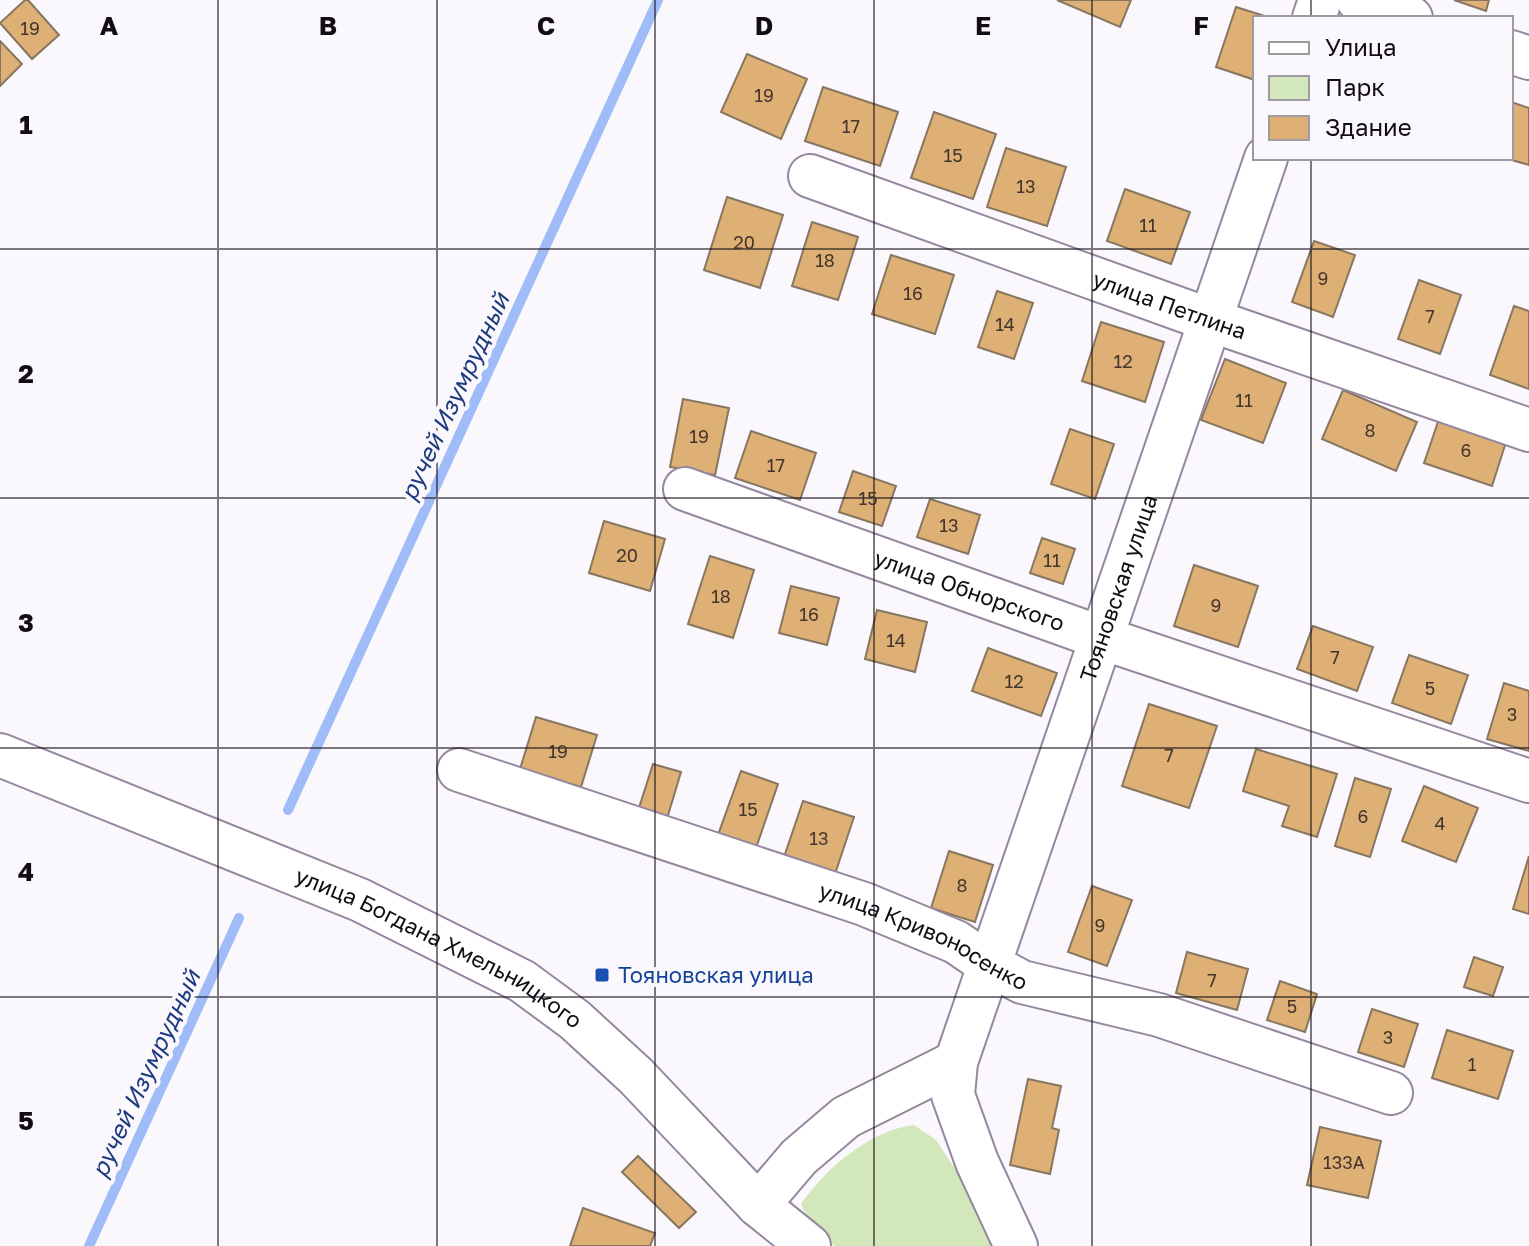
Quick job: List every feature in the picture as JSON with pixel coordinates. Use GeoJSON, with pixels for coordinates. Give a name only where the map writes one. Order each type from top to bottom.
{"type":"FeatureCollection","features":[{"type":"Feature","properties":{"kind":"street"},"geometry":{"type":"LineString","coordinates":[[1358,0],[1405,16]]}},
{"type":"Feature","properties":{"kind":"street","name":"Тояновская улица"},"geometry":{"type":"LineString","coordinates":[[1016,1246],[977,1162],[953,1095],[956,1062],[1265,160]]}},
{"type":"Feature","properties":{"kind":"street","name":"улица Петлина"},"geometry":{"type":"LineString","coordinates":[[810,176],[1210,320],[1529,430]]}},
{"type":"Feature","properties":{"kind":"street","name":"улица Обнорского"},"geometry":{"type":"LineString","coordinates":[[685,489],[1102,638],[1529,781]]}},
{"type":"Feature","properties":{"kind":"street","name":"улица Богдана Хмельницкого"},"geometry":{"type":"LineString","coordinates":[[0,755],[360,900],[522,981],[575,1020],[636,1076],[758,1205],[809,1246]]}},
{"type":"Feature","properties":{"kind":"street","name":"улица Кривоносенко"},"geometry":{"type":"LineString","coordinates":[[459,770],[864,904],[956,942],[1022,982],[1159,1015],[1391,1093]]}},
{"type":"Feature","properties":{"kind":"street"},"geometry":{"type":"LineString","coordinates":[[758,1205],[799,1157],[846,1117],[956,1062]]}},
{"type":"Feature","properties":{"kind":"green space"},"geometry":{"type":"Polygon","coordinates":[[[914,1125],[936,1140],[961,1178],[993,1246],[835,1246],[813,1230],[801,1204],[823,1177],[865,1143],[914,1125]]]}},
{"type":"Feature","properties":{"kind":"building"},"geometry":{"type":"Polygon","coordinates":[[[25,0],[59,35],[32,59],[0,23],[25,0]]]}},
{"type":"Feature","properties":{"kind":"building"},"geometry":{"type":"Polygon","coordinates":[[[1057,0],[1131,0],[1120,27],[1057,0]]]}},
{"type":"Feature","properties":{"kind":"building"},"geometry":{"type":"Polygon","coordinates":[[[1454,0],[1489,0],[1486,11],[1454,0]]]}},
{"type":"Feature","properties":{"kind":"building"},"geometry":{"type":"Polygon","coordinates":[[[1236,7],[1265,16],[1253,16],[1253,79],[1216,67],[1236,7]]]}},
{"type":"Feature","properties":{"kind":"building"},"geometry":{"type":"Polygon","coordinates":[[[0,41],[22,64],[0,86],[0,41]]]}},
{"type":"Feature","properties":{"kind":"building"},"geometry":{"type":"Polygon","coordinates":[[[747,54],[807,79],[781,139],[721,112],[747,54]]]}},
{"type":"Feature","properties":{"kind":"building"},"geometry":{"type":"Polygon","coordinates":[[[823,87],[898,112],[880,166],[805,141],[823,87]]]}},
{"type":"Feature","properties":{"kind":"building"},"geometry":{"type":"Polygon","coordinates":[[[1513,103],[1529,108],[1529,165],[1512,160],[1513,103]]]}},
{"type":"Feature","properties":{"kind":"building"},"geometry":{"type":"Polygon","coordinates":[[[934,112],[996,134],[973,199],[911,178],[934,112]]]}},
{"type":"Feature","properties":{"kind":"building"},"geometry":{"type":"Polygon","coordinates":[[[1006,148],[1066,167],[1047,226],[987,207],[1006,148]]]}},
{"type":"Feature","properties":{"kind":"building"},"geometry":{"type":"Polygon","coordinates":[[[1125,189],[1190,212],[1171,264],[1107,241],[1125,189]]]}},
{"type":"Feature","properties":{"kind":"building"},"geometry":{"type":"Polygon","coordinates":[[[727,197],[783,215],[760,288],[704,270],[727,197]]]}},
{"type":"Feature","properties":{"kind":"building"},"geometry":{"type":"Polygon","coordinates":[[[812,222],[858,237],[838,300],[792,286],[812,222]]]}},
{"type":"Feature","properties":{"kind":"building"},"geometry":{"type":"Polygon","coordinates":[[[1314,241],[1355,255],[1333,317],[1292,302],[1314,241]]]}},
{"type":"Feature","properties":{"kind":"building"},"geometry":{"type":"Polygon","coordinates":[[[891,255],[954,275],[935,334],[872,314],[891,255]]]}},
{"type":"Feature","properties":{"kind":"building"},"geometry":{"type":"Polygon","coordinates":[[[1419,280],[1461,295],[1440,354],[1398,339],[1419,280]]]}},
{"type":"Feature","properties":{"kind":"building"},"geometry":{"type":"Polygon","coordinates":[[[997,291],[1033,303],[1014,359],[978,347],[997,291]]]}},
{"type":"Feature","properties":{"kind":"building"},"geometry":{"type":"Polygon","coordinates":[[[1514,306],[1529,311],[1529,389],[1490,375],[1514,306]]]}},
{"type":"Feature","properties":{"kind":"building"},"geometry":{"type":"Polygon","coordinates":[[[1101,322],[1164,342],[1145,402],[1082,381],[1101,322]]]}},
{"type":"Feature","properties":{"kind":"building"},"geometry":{"type":"Polygon","coordinates":[[[1225,359],[1286,383],[1263,443],[1201,420],[1225,359]]]}},
{"type":"Feature","properties":{"kind":"building"},"geometry":{"type":"Polygon","coordinates":[[[1343,390],[1417,422],[1396,471],[1322,439],[1343,390]]]}},
{"type":"Feature","properties":{"kind":"building"},"geometry":{"type":"Polygon","coordinates":[[[683,399],[729,408],[715,475],[670,467],[683,399]]]}},
{"type":"Feature","properties":{"kind":"building"},"geometry":{"type":"Polygon","coordinates":[[[1440,416],[1507,439],[1492,486],[1424,463],[1440,416]]]}},
{"type":"Feature","properties":{"kind":"building"},"geometry":{"type":"Polygon","coordinates":[[[1070,429],[1114,444],[1095,499],[1051,484],[1070,429]]]}},
{"type":"Feature","properties":{"kind":"building"},"geometry":{"type":"Polygon","coordinates":[[[751,431],[816,453],[800,500],[735,478],[751,431]]]}},
{"type":"Feature","properties":{"kind":"building"},"geometry":{"type":"Polygon","coordinates":[[[853,471],[896,486],[882,526],[839,512],[853,471]]]}},
{"type":"Feature","properties":{"kind":"building"},"geometry":{"type":"Polygon","coordinates":[[[930,499],[980,515],[968,554],[917,537],[930,499]]]}},
{"type":"Feature","properties":{"kind":"building"},"geometry":{"type":"Polygon","coordinates":[[[604,521],[665,539],[650,591],[589,573],[604,521]]]}},
{"type":"Feature","properties":{"kind":"building"},"geometry":{"type":"Polygon","coordinates":[[[1042,538],[1075,549],[1063,584],[1030,573],[1042,538]]]}},
{"type":"Feature","properties":{"kind":"building"},"geometry":{"type":"Polygon","coordinates":[[[710,556],[754,570],[733,638],[688,624],[710,556]]]}},
{"type":"Feature","properties":{"kind":"building"},"geometry":{"type":"Polygon","coordinates":[[[1194,565],[1258,586],[1238,647],[1174,626],[1194,565]]]}},
{"type":"Feature","properties":{"kind":"building"},"geometry":{"type":"Polygon","coordinates":[[[791,586],[839,598],[827,645],[779,633],[791,586]]]}},
{"type":"Feature","properties":{"kind":"building"},"geometry":{"type":"Polygon","coordinates":[[[877,610],[927,622],[915,672],[865,659],[877,610]]]}},
{"type":"Feature","properties":{"kind":"building"},"geometry":{"type":"Polygon","coordinates":[[[1313,626],[1373,647],[1357,691],[1297,669],[1313,626]]]}},
{"type":"Feature","properties":{"kind":"building"},"geometry":{"type":"Polygon","coordinates":[[[988,648],[1057,673],[1041,716],[972,691],[988,648]]]}},
{"type":"Feature","properties":{"kind":"building"},"geometry":{"type":"Polygon","coordinates":[[[1409,655],[1468,675],[1451,724],[1392,703],[1409,655]]]}},
{"type":"Feature","properties":{"kind":"building"},"geometry":{"type":"Polygon","coordinates":[[[1504,683],[1529,691],[1529,751],[1487,739],[1504,683]]]}},
{"type":"Feature","properties":{"kind":"building"},"geometry":{"type":"Polygon","coordinates":[[[1149,704],[1217,726],[1189,808],[1122,786],[1149,704]]]}},
{"type":"Feature","properties":{"kind":"building"},"geometry":{"type":"Polygon","coordinates":[[[536,717],[597,735],[581,787],[520,769],[536,717]]]}},
{"type":"Feature","properties":{"kind":"building"},"geometry":{"type":"Polygon","coordinates":[[[1256,749],[1337,774],[1317,837],[1282,826],[1289,806],[1243,791],[1256,749]]]}},
{"type":"Feature","properties":{"kind":"building"},"geometry":{"type":"Polygon","coordinates":[[[653,764],[681,772],[666,822],[637,814],[653,764]]]}},
{"type":"Feature","properties":{"kind":"building"},"geometry":{"type":"Polygon","coordinates":[[[741,771],[778,784],[756,848],[718,835],[741,771]]]}},
{"type":"Feature","properties":{"kind":"building"},"geometry":{"type":"Polygon","coordinates":[[[1355,778],[1391,789],[1370,857],[1335,846],[1355,778]]]}},
{"type":"Feature","properties":{"kind":"building"},"geometry":{"type":"Polygon","coordinates":[[[1424,786],[1478,808],[1456,862],[1402,841],[1424,786]]]}},
{"type":"Feature","properties":{"kind":"building"},"geometry":{"type":"Polygon","coordinates":[[[803,801],[854,817],[834,877],[783,860],[803,801]]]}},
{"type":"Feature","properties":{"kind":"building"},"geometry":{"type":"Polygon","coordinates":[[[949,851],[993,865],[975,922],[931,908],[949,851]]]}},
{"type":"Feature","properties":{"kind":"building"},"geometry":{"type":"Polygon","coordinates":[[[1529,856],[1529,914],[1513,909],[1529,856]]]}},
{"type":"Feature","properties":{"kind":"building"},"geometry":{"type":"Polygon","coordinates":[[[1092,886],[1132,900],[1107,966],[1068,952],[1092,886]]]}},
{"type":"Feature","properties":{"kind":"building"},"geometry":{"type":"Polygon","coordinates":[[[1187,952],[1248,969],[1237,1010],[1176,993],[1187,952]]]}},
{"type":"Feature","properties":{"kind":"building"},"geometry":{"type":"Polygon","coordinates":[[[1474,957],[1503,967],[1493,996],[1464,987],[1474,957]]]}},
{"type":"Feature","properties":{"kind":"building"},"geometry":{"type":"Polygon","coordinates":[[[1280,981],[1317,994],[1305,1032],[1267,1020],[1280,981]]]}},
{"type":"Feature","properties":{"kind":"building"},"geometry":{"type":"Polygon","coordinates":[[[1372,1009],[1418,1024],[1404,1067],[1358,1052],[1372,1009]]]}},
{"type":"Feature","properties":{"kind":"building"},"geometry":{"type":"Polygon","coordinates":[[[1447,1030],[1513,1051],[1498,1099],[1432,1078],[1447,1030]]]}},
{"type":"Feature","properties":{"kind":"building"},"geometry":{"type":"Polygon","coordinates":[[[1028,1079],[1061,1086],[1052,1128],[1059,1130],[1050,1174],[1010,1165],[1028,1079]]]}},
{"type":"Feature","properties":{"kind":"building"},"geometry":{"type":"Polygon","coordinates":[[[1320,1127],[1381,1141],[1368,1198],[1307,1185],[1320,1127]]]}},
{"type":"Feature","properties":{"kind":"building"},"geometry":{"type":"Polygon","coordinates":[[[638,1156],[696,1212],[679,1228],[622,1172],[638,1156]]]}},
{"type":"Feature","properties":{"kind":"building"},"geometry":{"type":"Polygon","coordinates":[[[583,1208],[655,1233],[650,1246],[570,1246],[583,1208]]]}},
{"type":"Feature","properties":{"kind":"waterway","name":"ручей Изумрудный"},"geometry":{"type":"LineString","coordinates":[[288,810],[658,0]]}},
{"type":"Feature","properties":{"kind":"waterway","name":"ручей Изумрудный"},"geometry":{"type":"LineString","coordinates":[[89,1246],[239,918]]}},
{"type":"Feature","properties":{"kind":"place","name":"Тояновская улица"},"geometry":{"type":"Point","coordinates":[602,975]}}]}
